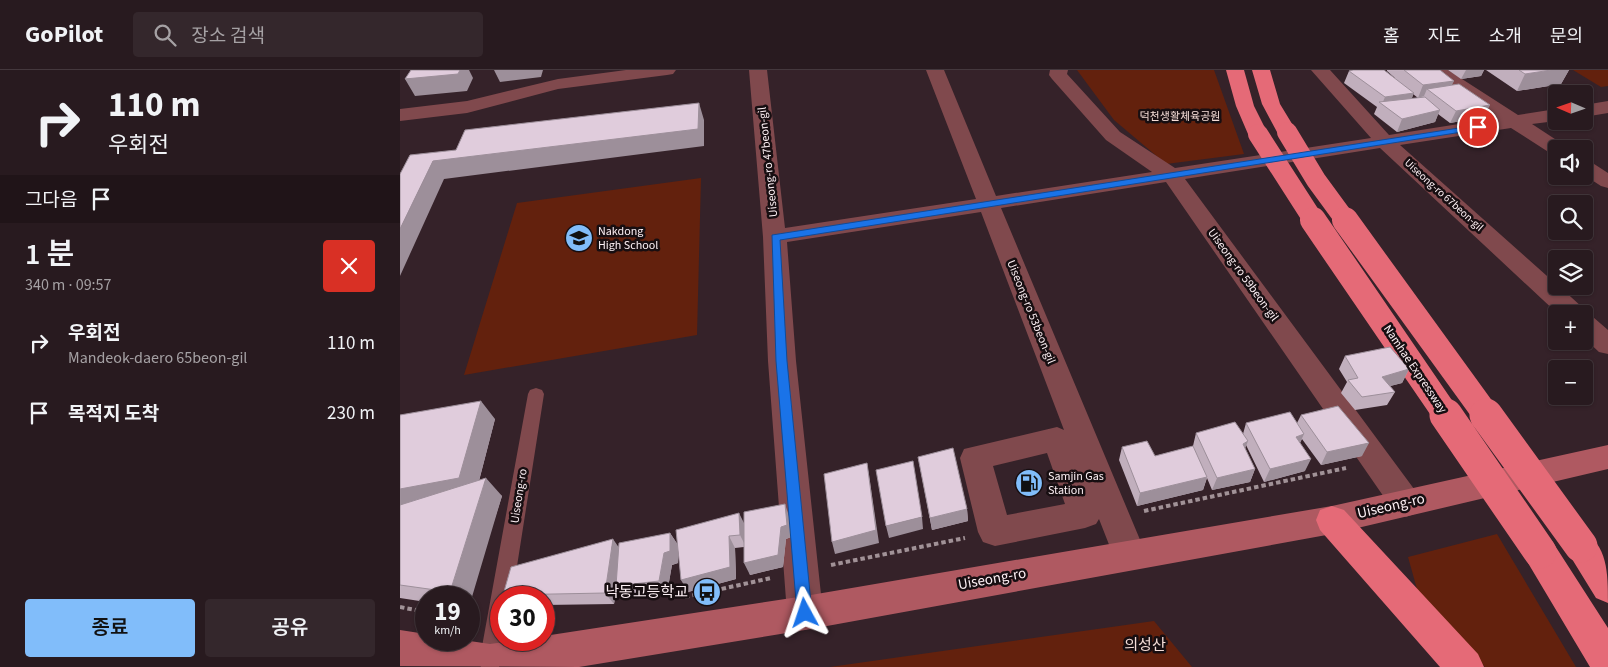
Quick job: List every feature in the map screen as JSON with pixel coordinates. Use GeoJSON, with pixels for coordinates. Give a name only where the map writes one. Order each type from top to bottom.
{"type":"FeatureCollection","features":[{"type":"Feature","properties":{"kind":"highway","name":"Namhae Expressway"},"geometry":{"type":"LineString","coordinates":[[1235,70],[1245,106],[1258,134],[1286,180],[1540,552],[1608,662]]}},
{"type":"Feature","properties":{"kind":"highway"},"geometry":{"type":"LineString","coordinates":[[1261,70],[1272,104],[1286,132],[1316,180],[1608,586]]}},
{"type":"Feature","properties":{"kind":"highway"},"geometry":{"type":"LineString","coordinates":[[1332,520],[1465,667]]}},
{"type":"Feature","properties":{"kind":"main road","name":"Uiseong-ro"},"geometry":{"type":"LineString","coordinates":[[400,648],[490,663],[805,613],[1129,554],[1332,520],[1608,457]]}},
{"type":"Feature","properties":{"kind":"main road","name":"Uiseong-ro"},"geometry":{"type":"LineString","coordinates":[[1492,483],[1608,474]]}},
{"type":"Feature","properties":{"kind":"street"},"geometry":{"type":"LineString","coordinates":[[400,115],[467,107],[558,84],[667,70]]}},
{"type":"Feature","properties":{"kind":"street","name":"Uiseong-ro 47beon-gil"},"geometry":{"type":"LineString","coordinates":[[758,70],[775,237],[782,361],[805,613]]}},
{"type":"Feature","properties":{"kind":"street","name":"Uiseong-ro 53beon-gil"},"geometry":{"type":"LineString","coordinates":[[935,70],[1129,554]]}},
{"type":"Feature","properties":{"kind":"street","name":"Uiseong-ro 59beon-gil"},"geometry":{"type":"LineString","coordinates":[[1058,70],[1058,75],[1113,136],[1171,175],[1406,503]]}},
{"type":"Feature","properties":{"kind":"street","name":"Uiseong-ro 67beon-gil"},"geometry":{"type":"LineString","coordinates":[[1320,70],[1385,142],[1564,305]]}},
{"type":"Feature","properties":{"kind":"street"},"geometry":{"type":"LineString","coordinates":[[1436,70],[1548,143]]}},
{"type":"Feature","properties":{"kind":"street"},"geometry":{"type":"LineString","coordinates":[[1593,110],[1608,107]]}},
{"type":"Feature","properties":{"kind":"street"},"geometry":{"type":"LineString","coordinates":[[775,237],[1548,116]]}},
{"type":"Feature","properties":{"kind":"street"},"geometry":{"type":"LineString","coordinates":[[1593,172],[1608,182]]}},
{"type":"Feature","properties":{"kind":"street"},"geometry":{"type":"LineString","coordinates":[[1593,331],[1608,345]]}},
{"type":"Feature","properties":{"kind":"lane","name":"Uiseong-ro"},"geometry":{"type":"LineString","coordinates":[[504,586],[536,394]]}},
{"type":"Feature","properties":{"kind":"lane","name":"Uiseong-ro"},"geometry":{"type":"LineString","coordinates":[[490,663],[492,651]]}},
{"type":"Feature","properties":{"kind":"path"},"geometry":{"type":"LineString","coordinates":[[1114,518],[1376,461]]}},
{"type":"Feature","properties":{"kind":"path"},"geometry":{"type":"LineString","coordinates":[[801,571],[995,532]]}},
{"type":"Feature","properties":{"kind":"path"},"geometry":{"type":"LineString","coordinates":[[400,607],[415,610]]}},
{"type":"Feature","properties":{"kind":"green space","name":"덕천생활체육공원"},"geometry":{"type":"Polygon","coordinates":[[[1077,70],[1214,70],[1244,154],[1166,164],[1114,120],[1077,70]]]}},
{"type":"Feature","properties":{"kind":"green space"},"geometry":{"type":"Polygon","coordinates":[[[1573,70],[1608,70],[1608,86],[1601,87],[1573,70]]]}},
{"type":"Feature","properties":{"kind":"green space"},"geometry":{"type":"Polygon","coordinates":[[[701,178],[697,335],[464,375],[517,203],[701,178]]]}},
{"type":"Feature","properties":{"kind":"green space"},"geometry":{"type":"Polygon","coordinates":[[[1497,534],[1576,667],[1485,667],[1424,614],[1408,557],[1497,534]]]}},
{"type":"Feature","properties":{"kind":"green space","name":"의성산"},"geometry":{"type":"Polygon","coordinates":[[[1154,621],[1192,667],[830,667],[1154,621]]]}},
{"type":"Feature","properties":{"kind":"building"},"geometry":{"type":"Polygon","coordinates":[[[411,70],[460,70],[458,74],[405,79],[411,70]]]}},
{"type":"Feature","properties":{"kind":"building"},"geometry":{"type":"Polygon","coordinates":[[[1384,70],[1414,93],[1385,97],[1349,71],[1384,70]]]}},
{"type":"Feature","properties":{"kind":"building"},"geometry":{"type":"Polygon","coordinates":[[[1404,70],[1440,70],[1454,81],[1423,85],[1404,70]]]}},
{"type":"Feature","properties":{"kind":"building"},"geometry":{"type":"Polygon","coordinates":[[[1519,70],[1551,70],[1525,74],[1519,70]]]}},
{"type":"Feature","properties":{"kind":"building"},"geometry":{"type":"Polygon","coordinates":[[[1459,84],[1490,105],[1456,111],[1427,89],[1459,84]]]}},
{"type":"Feature","properties":{"kind":"building"},"geometry":{"type":"Polygon","coordinates":[[[1425,97],[1440,110],[1402,119],[1379,102],[1425,97]]]}},
{"type":"Feature","properties":{"kind":"building"},"geometry":{"type":"Polygon","coordinates":[[[699,103],[698,129],[433,161],[400,229],[400,174],[410,155],[456,150],[465,130],[699,103]]]}},
{"type":"Feature","properties":{"kind":"building"},"geometry":{"type":"Polygon","coordinates":[[[1390,347],[1409,369],[1382,377],[1395,392],[1362,397],[1348,380],[1358,378],[1345,356],[1390,347]]]}},
{"type":"Feature","properties":{"kind":"building"},"geometry":{"type":"Polygon","coordinates":[[[481,401],[459,478],[400,489],[400,415],[481,401]]]}},
{"type":"Feature","properties":{"kind":"building"},"geometry":{"type":"Polygon","coordinates":[[[1338,406],[1369,443],[1327,452],[1301,415],[1338,406]]]}},
{"type":"Feature","properties":{"kind":"building"},"geometry":{"type":"Polygon","coordinates":[[[1290,412],[1304,434],[1296,437],[1311,459],[1270,469],[1246,423],[1290,412]]]}},
{"type":"Feature","properties":{"kind":"building"},"geometry":{"type":"Polygon","coordinates":[[[1235,422],[1248,441],[1243,444],[1255,469],[1217,478],[1196,433],[1235,422]]]}},
{"type":"Feature","properties":{"kind":"building"},"geometry":{"type":"Polygon","coordinates":[[[1147,441],[1155,456],[1193,446],[1207,477],[1140,493],[1122,447],[1147,441]]]}},
{"type":"Feature","properties":{"kind":"building"},"geometry":{"type":"Polygon","coordinates":[[[953,448],[967,509],[930,518],[918,457],[953,448]]]}},
{"type":"Feature","properties":{"kind":"building"},"geometry":{"type":"Polygon","coordinates":[[[913,461],[922,517],[886,526],[876,470],[913,461]]]}},
{"type":"Feature","properties":{"kind":"building"},"geometry":{"type":"Polygon","coordinates":[[[867,463],[876,530],[832,542],[824,474],[867,463]]]}},
{"type":"Feature","properties":{"kind":"building"},"geometry":{"type":"Polygon","coordinates":[[[486,478],[452,586],[415,587],[400,585],[400,505],[486,478]]]}},
{"type":"Feature","properties":{"kind":"building"},"geometry":{"type":"Polygon","coordinates":[[[785,504],[787,525],[781,527],[778,555],[744,563],[744,512],[785,504]]]}},
{"type":"Feature","properties":{"kind":"building"},"geometry":{"type":"Polygon","coordinates":[[[739,513],[740,535],[729,536],[730,567],[681,580],[676,530],[739,513]]]}},
{"type":"Feature","properties":{"kind":"building"},"geometry":{"type":"Polygon","coordinates":[[[670,533],[670,551],[664,553],[659,581],[616,586],[619,543],[670,533]]]}},
{"type":"Feature","properties":{"kind":"building"},"geometry":{"type":"Polygon","coordinates":[[[613,539],[605,593],[555,594],[555,586],[506,586],[511,567],[613,539]]]}},
{"type":"Feature","properties":{"kind":"place","name":"Nakdong High School"},"geometry":{"type":"Point","coordinates":[579,238]}},
{"type":"Feature","properties":{"kind":"place","name":"Samjin Gas Station"},"geometry":{"type":"Point","coordinates":[1029,483]}},
{"type":"Feature","properties":{"kind":"place","name":"낙동고등학교"},"geometry":{"type":"Point","coordinates":[707,592]}},
{"type":"Feature","properties":{"kind":"route"},"geometry":{"type":"LineString","coordinates":[[805,613],[782,361],[775,237],[1478,127]]}}]}
